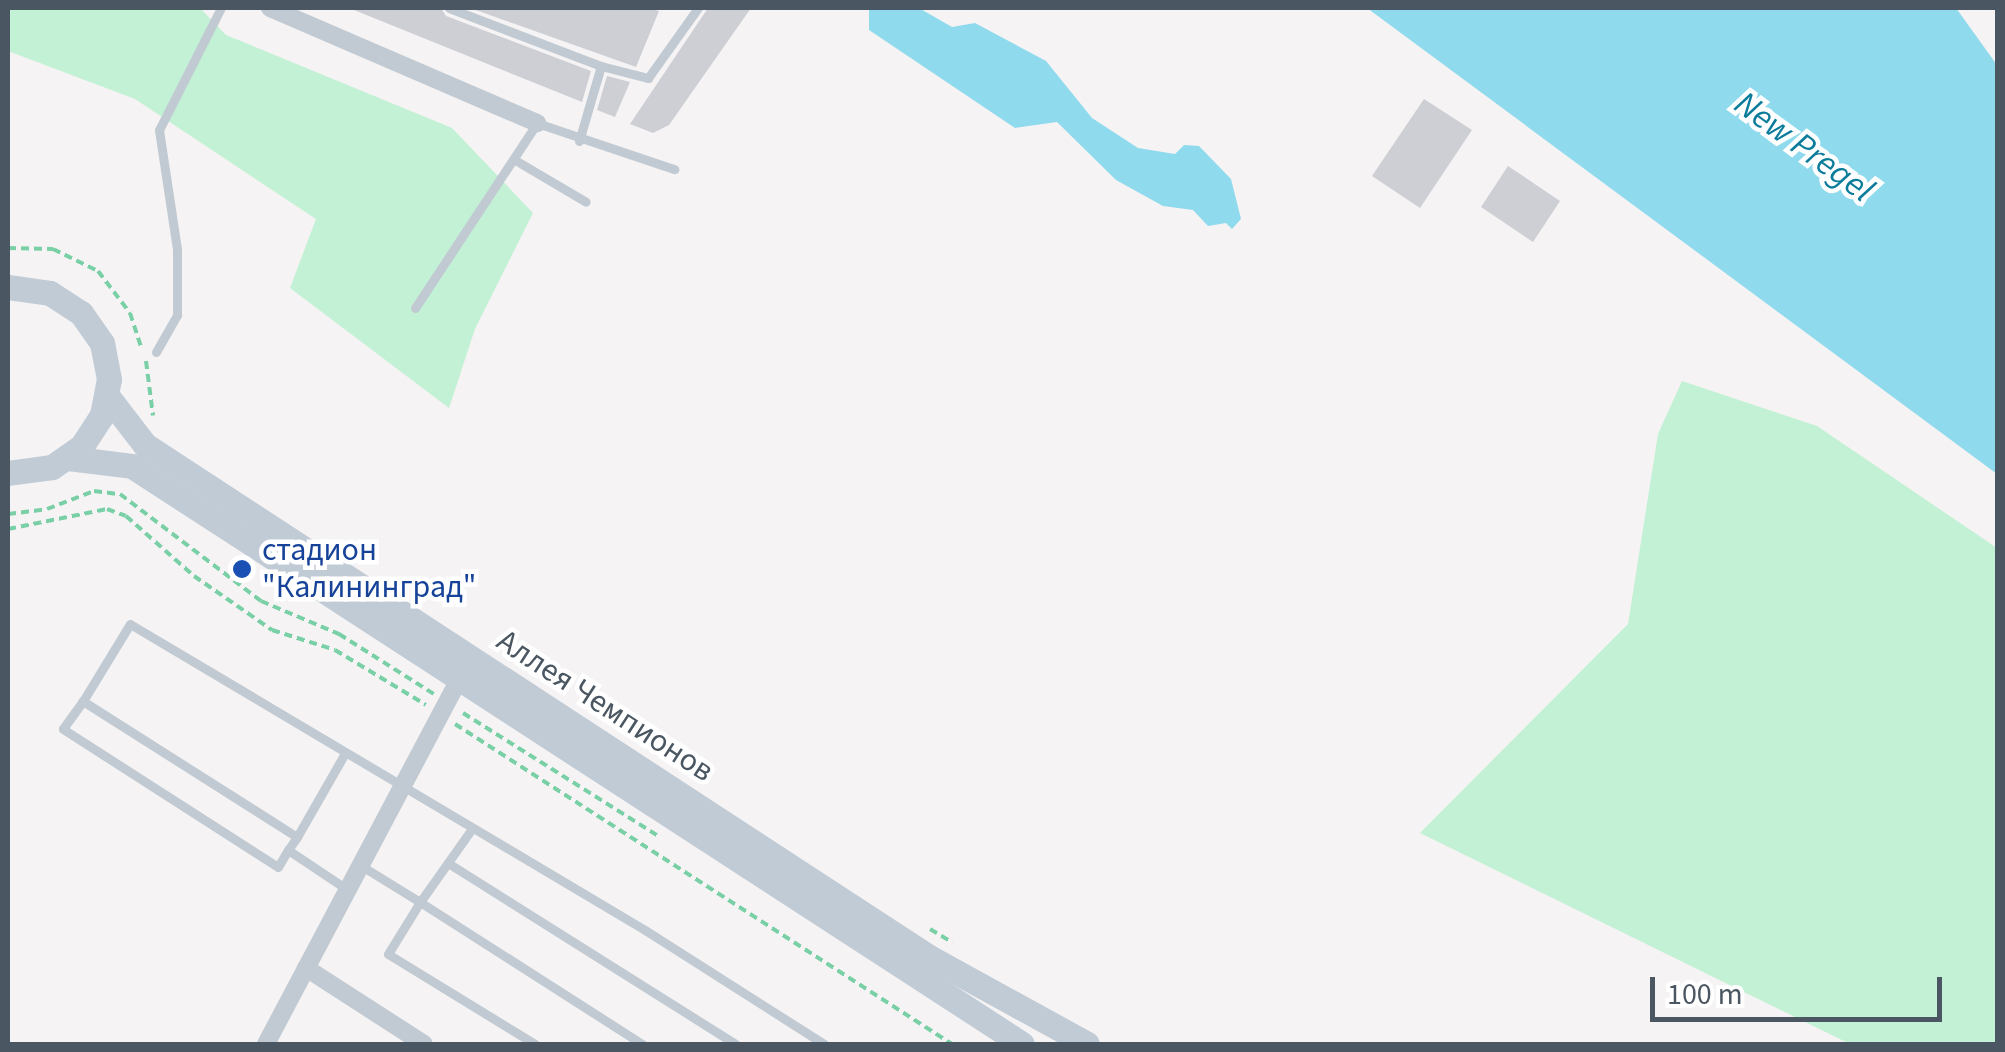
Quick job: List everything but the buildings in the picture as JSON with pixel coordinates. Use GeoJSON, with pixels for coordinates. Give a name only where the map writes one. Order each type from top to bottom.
{"type":"FeatureCollection","features":[{"type":"Feature","properties":{"kind":"main road","name":"Аллея Чемпионов"},"geometry":{"type":"LineString","coordinates":[[8,287],[50,293],[81,313],[107,361],[108,397],[145,444],[929,956],[1087,1044]]}},
{"type":"Feature","properties":{"kind":"main road"},"geometry":{"type":"LineString","coordinates":[[68,458],[94,432],[108,397]]}},
{"type":"Feature","properties":{"kind":"main road","name":"Аллея Чемпионов"},"geometry":{"type":"LineString","coordinates":[[8,473],[35,472],[68,458],[132,466],[449,699],[1022,1044]]}},
{"type":"Feature","properties":{"kind":"street"},"geometry":{"type":"LineString","coordinates":[[270,8],[537,123]]}},
{"type":"Feature","properties":{"kind":"street"},"geometry":{"type":"LineString","coordinates":[[266,1044],[449,699]]}},
{"type":"Feature","properties":{"kind":"street"},"geometry":{"type":"LineString","coordinates":[[306,968],[424,1044]]}},
{"type":"Feature","properties":{"kind":"lane"},"geometry":{"type":"LineString","coordinates":[[156,352],[177,315],[177,248],[159,130],[220,8]]}},
{"type":"Feature","properties":{"kind":"lane"},"geometry":{"type":"LineString","coordinates":[[449,8],[601,66],[648,78],[693,9]]}},
{"type":"Feature","properties":{"kind":"lane"},"geometry":{"type":"LineString","coordinates":[[579,141],[601,66]]}},
{"type":"Feature","properties":{"kind":"lane"},"geometry":{"type":"LineString","coordinates":[[416,308],[537,123],[579,141],[674,169]]}},
{"type":"Feature","properties":{"kind":"lane"},"geometry":{"type":"LineString","coordinates":[[515,160],[586,202]]}},
{"type":"Feature","properties":{"kind":"lane"},"geometry":{"type":"LineString","coordinates":[[344,755],[278,867],[63,730],[130,624],[824,1044]]}},
{"type":"Feature","properties":{"kind":"lane"},"geometry":{"type":"LineString","coordinates":[[82,701],[297,837]]}},
{"type":"Feature","properties":{"kind":"lane"},"geometry":{"type":"LineString","coordinates":[[471,830],[388,954],[534,1044]]}},
{"type":"Feature","properties":{"kind":"lane"},"geometry":{"type":"LineString","coordinates":[[288,850],[348,890]]}},
{"type":"Feature","properties":{"kind":"lane"},"geometry":{"type":"LineString","coordinates":[[448,862],[735,1044]]}},
{"type":"Feature","properties":{"kind":"lane"},"geometry":{"type":"LineString","coordinates":[[360,866],[642,1044]]}},
{"type":"Feature","properties":{"kind":"path"},"geometry":{"type":"LineString","coordinates":[[8,248],[53,250],[98,271],[130,313],[150,372],[153,422]]}},
{"type":"Feature","properties":{"kind":"path"},"geometry":{"type":"LineString","coordinates":[[8,514],[48,509],[94,491],[120,494],[262,602],[338,634],[449,699],[668,843]]}},
{"type":"Feature","properties":{"kind":"path"},"geometry":{"type":"LineString","coordinates":[[8,529],[107,509],[126,516],[194,576],[272,630],[334,650],[449,699],[952,1044]]}},
{"type":"Feature","properties":{"kind":"path"},"geometry":{"type":"LineString","coordinates":[[918,921],[968,952]]}},
{"type":"Feature","properties":{"kind":"green space"},"geometry":{"type":"Polygon","coordinates":[[[8,8],[200,8],[226,35],[452,128],[533,213],[475,329],[449,408],[290,288],[316,219],[135,99],[8,51],[8,8]]]}},
{"type":"Feature","properties":{"kind":"green space"},"geometry":{"type":"Polygon","coordinates":[[[1682,381],[1817,426],[1997,548],[1997,1044],[1850,1044],[1420,833],[1628,624],[1658,434],[1682,381]]]}},
{"type":"Feature","properties":{"kind":"water"},"geometry":{"type":"Polygon","coordinates":[[[869,8],[919,8],[952,27],[975,23],[1046,61],[1092,118],[1138,148],[1175,154],[1184,145],[1199,146],[1231,179],[1241,219],[1232,229],[1226,223],[1208,226],[1193,210],[1163,206],[1116,180],[1057,122],[1015,128],[869,30],[869,8]]]}},
{"type":"Feature","properties":{"kind":"water","name":"New Pregel"},"geometry":{"type":"Polygon","coordinates":[[[1367,8],[1956,8],[1997,65],[1997,474],[1367,8]]]}},
{"type":"Feature","properties":{"kind":"place","name":"стадион \"Калининград\""},"geometry":{"type":"Point","coordinates":[242,569]}}]}
